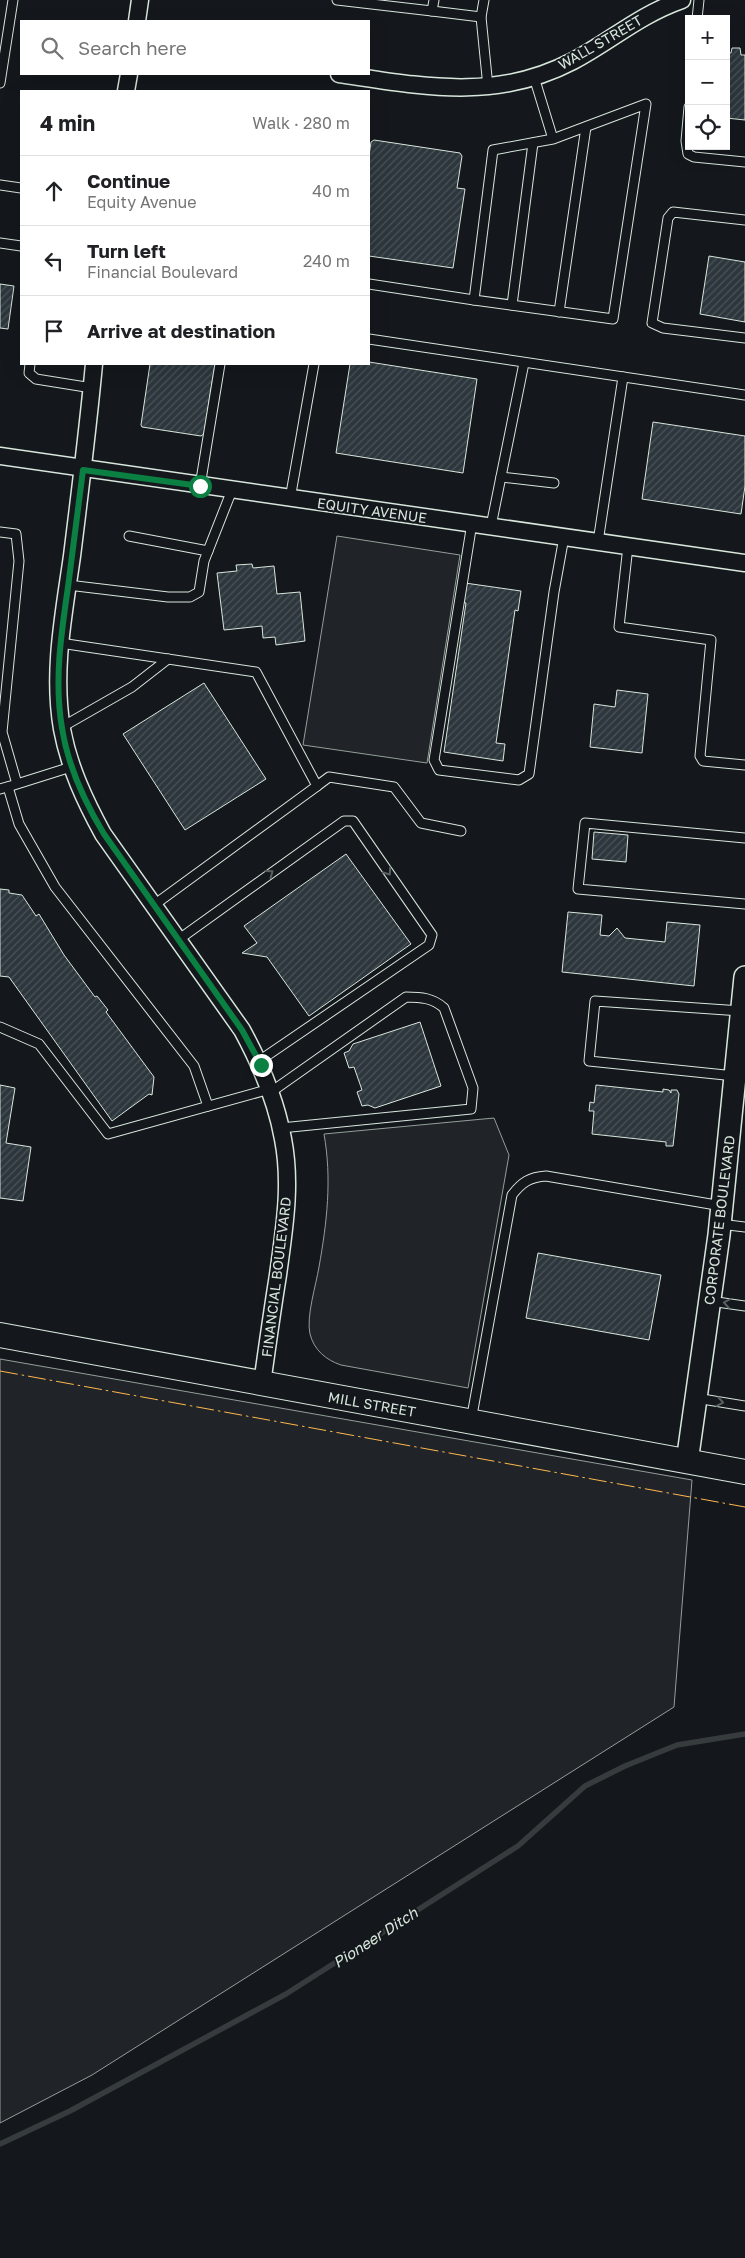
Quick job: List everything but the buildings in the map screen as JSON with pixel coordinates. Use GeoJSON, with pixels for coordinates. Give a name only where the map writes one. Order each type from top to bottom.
{"type":"FeatureCollection","features":[{"type":"Feature","properties":{"kind":"main road","name":"MILL STREET"},"geometry":{"type":"LineString","coordinates":[[0,1336],[745,1472]]}},
{"type":"Feature","properties":{"kind":"street"},"geometry":{"type":"LineString","coordinates":[[136,20],[140,0]]}},
{"type":"Feature","properties":{"kind":"street","name":"WALL STREET"},"geometry":{"type":"LineString","coordinates":[[346,75],[438,88],[488,87],[508,84],[534,77],[573,61],[634,21],[662,7],[682,0]]}},
{"type":"Feature","properties":{"kind":"street"},"geometry":{"type":"LineString","coordinates":[[126,90],[129,75]]}},
{"type":"Feature","properties":{"kind":"street","name":"FINANCIAL BOULEVARD"},"geometry":{"type":"LineString","coordinates":[[94,365],[83,470],[60,643],[58,698],[62,726],[71,767],[86,804],[104,834],[242,1030],[259,1061],[270,1090],[280,1128],[287,1175],[286,1213],[262,1384]]}},
{"type":"Feature","properties":{"kind":"street","name":"EQUITY AVENUE"},"geometry":{"type":"LineString","coordinates":[[0,456],[83,470],[745,563]]}},
{"type":"Feature","properties":{"kind":"street","name":"CORPORATE BOULEVARD"},"geometry":{"type":"LineString","coordinates":[[687,1462],[738,1086],[745,977]]}},
{"type":"Feature","properties":{"kind":"lane"},"geometry":{"type":"LineString","coordinates":[[0,83],[13,0]]}},
{"type":"Feature","properties":{"kind":"lane"},"geometry":{"type":"LineString","coordinates":[[336,0],[377,2],[481,17]]}},
{"type":"Feature","properties":{"kind":"lane"},"geometry":{"type":"LineString","coordinates":[[432,11],[434,0]]}},
{"type":"Feature","properties":{"kind":"lane"},"geometry":{"type":"LineString","coordinates":[[484,0],[481,17],[488,87]]}},
{"type":"Feature","properties":{"kind":"lane"},"geometry":{"type":"LineString","coordinates":[[697,15],[698,0]]}},
{"type":"Feature","properties":{"kind":"lane"},"geometry":{"type":"LineString","coordinates":[[534,77],[553,139]]}},
{"type":"Feature","properties":{"kind":"lane"},"geometry":{"type":"LineString","coordinates":[[370,284],[474,300],[613,319],[646,104],[553,139],[493,150],[474,300]]}},
{"type":"Feature","properties":{"kind":"lane"},"geometry":{"type":"LineString","coordinates":[[559,312],[586,127]]}},
{"type":"Feature","properties":{"kind":"lane"},"geometry":{"type":"LineString","coordinates":[[512,305],[533,143]]}},
{"type":"Feature","properties":{"kind":"lane"},"geometry":{"type":"LineString","coordinates":[[687,150],[688,154],[694,157],[745,162]]}},
{"type":"Feature","properties":{"kind":"lane"},"geometry":{"type":"LineString","coordinates":[[0,185],[20,188]]}},
{"type":"Feature","properties":{"kind":"lane"},"geometry":{"type":"LineString","coordinates":[[745,220],[673,212],[668,218],[652,323],[663,328],[745,338]]}},
{"type":"Feature","properties":{"kind":"lane"},"geometry":{"type":"LineString","coordinates":[[0,243],[20,246]]}},
{"type":"Feature","properties":{"kind":"lane"},"geometry":{"type":"LineString","coordinates":[[370,340],[745,396]]}},
{"type":"Feature","properties":{"kind":"lane"},"geometry":{"type":"LineString","coordinates":[[491,526],[524,363]]}},
{"type":"Feature","properties":{"kind":"lane"},"geometry":{"type":"LineString","coordinates":[[30,365],[29,373],[36,379],[92,388]]}},
{"type":"Feature","properties":{"kind":"lane"},"geometry":{"type":"LineString","coordinates":[[200,486],[220,365]]}},
{"type":"Feature","properties":{"kind":"lane"},"geometry":{"type":"LineString","coordinates":[[290,499],[314,365]]}},
{"type":"Feature","properties":{"kind":"lane"},"geometry":{"type":"LineString","coordinates":[[598,542],[623,377]]}},
{"type":"Feature","properties":{"kind":"lane"},"geometry":{"type":"LineString","coordinates":[[501,478],[554,483]]}},
{"type":"Feature","properties":{"kind":"lane"},"geometry":{"type":"LineString","coordinates":[[68,585],[190,597],[199,592],[208,551],[232,490]]}},
{"type":"Feature","properties":{"kind":"lane"},"geometry":{"type":"LineString","coordinates":[[472,524],[434,760],[439,770],[519,780],[529,774],[554,592],[564,537]]}},
{"type":"Feature","properties":{"kind":"lane"},"geometry":{"type":"LineString","coordinates":[[0,532],[16,534],[19,561],[2,732],[8,787],[19,824],[55,887],[194,1066],[208,1106]]}},
{"type":"Feature","properties":{"kind":"lane"},"geometry":{"type":"LineString","coordinates":[[129,536],[208,551]]}},
{"type":"Feature","properties":{"kind":"lane"},"geometry":{"type":"LineString","coordinates":[[628,546],[619,628],[711,640],[700,756],[702,760],[709,763],[745,765]]}},
{"type":"Feature","properties":{"kind":"lane"},"geometry":{"type":"LineString","coordinates":[[60,643],[256,672],[317,786]]}},
{"type":"Feature","properties":{"kind":"lane"},"geometry":{"type":"LineString","coordinates":[[62,726],[132,687],[168,659]]}},
{"type":"Feature","properties":{"kind":"lane"},"geometry":{"type":"LineString","coordinates":[[8,787],[71,767]]}},
{"type":"Feature","properties":{"kind":"lane"},"geometry":{"type":"LineString","coordinates":[[154,905],[329,777],[394,787],[421,823],[461,831]]}},
{"type":"Feature","properties":{"kind":"lane"},"geometry":{"type":"LineString","coordinates":[[178,940],[344,820],[353,820],[432,935],[429,945],[259,1061]]}},
{"type":"Feature","properties":{"kind":"lane"},"geometry":{"type":"LineString","coordinates":[[745,838],[585,823],[578,889],[745,904]]}},
{"type":"Feature","properties":{"kind":"lane"},"geometry":{"type":"LineString","coordinates":[[0,1027],[39,1044],[108,1134],[270,1090],[406,997],[436,1001],[444,1008],[473,1088],[471,1110],[280,1128]]}},
{"type":"Feature","properties":{"kind":"lane"},"geometry":{"type":"LineString","coordinates":[[738,1086],[589,1061],[595,1001],[742,1011]]}},
{"type":"Feature","properties":{"kind":"lane"},"geometry":{"type":"LineString","coordinates":[[471,1422],[512,1195],[520,1184],[533,1177],[546,1176],[721,1215],[745,1227]]}},
{"type":"Feature","properties":{"kind":"lane"},"geometry":{"type":"LineString","coordinates":[[710,1300],[745,1306]]}},
{"type":"Feature","properties":{"kind":"lane"},"geometry":{"type":"LineString","coordinates":[[696,1398],[745,1406]]}},
{"type":"Feature","properties":{"kind":"shaded area"},"geometry":{"type":"Polygon","coordinates":[[[337,536],[460,555],[427,763],[303,745],[337,536]]]}},
{"type":"Feature","properties":{"kind":"shaded area"},"geometry":{"type":"Polygon","coordinates":[[[494,1118],[509,1155],[468,1388],[341,1365],[330,1360],[314,1345],[309,1327],[310,1310],[319,1267],[328,1200],[328,1167],[324,1134],[494,1118]]]}},
{"type":"Feature","properties":{"kind":"shaded area"},"geometry":{"type":"Polygon","coordinates":[[[0,1359],[692,1480],[674,1707],[92,2075],[0,2123],[0,1359]]]}},
{"type":"Feature","properties":{"kind":"waterway","name":"Pioneer Ditch"},"geometry":{"type":"LineString","coordinates":[[0,2144],[70,2111],[286,1994],[518,1846],[585,1786],[625,1766],[677,1745],[745,1734]]}},
{"type":"Feature","properties":{"kind":"power"},"geometry":{"type":"LineString","coordinates":[[0,1371],[745,1507]]}},
{"type":"Feature","properties":{"kind":"route"},"geometry":{"type":"LineString","coordinates":[[200,486],[83,470],[58,660],[58,698],[62,729],[71,767],[86,804],[104,834],[242,1030],[261,1065]]}}]}
